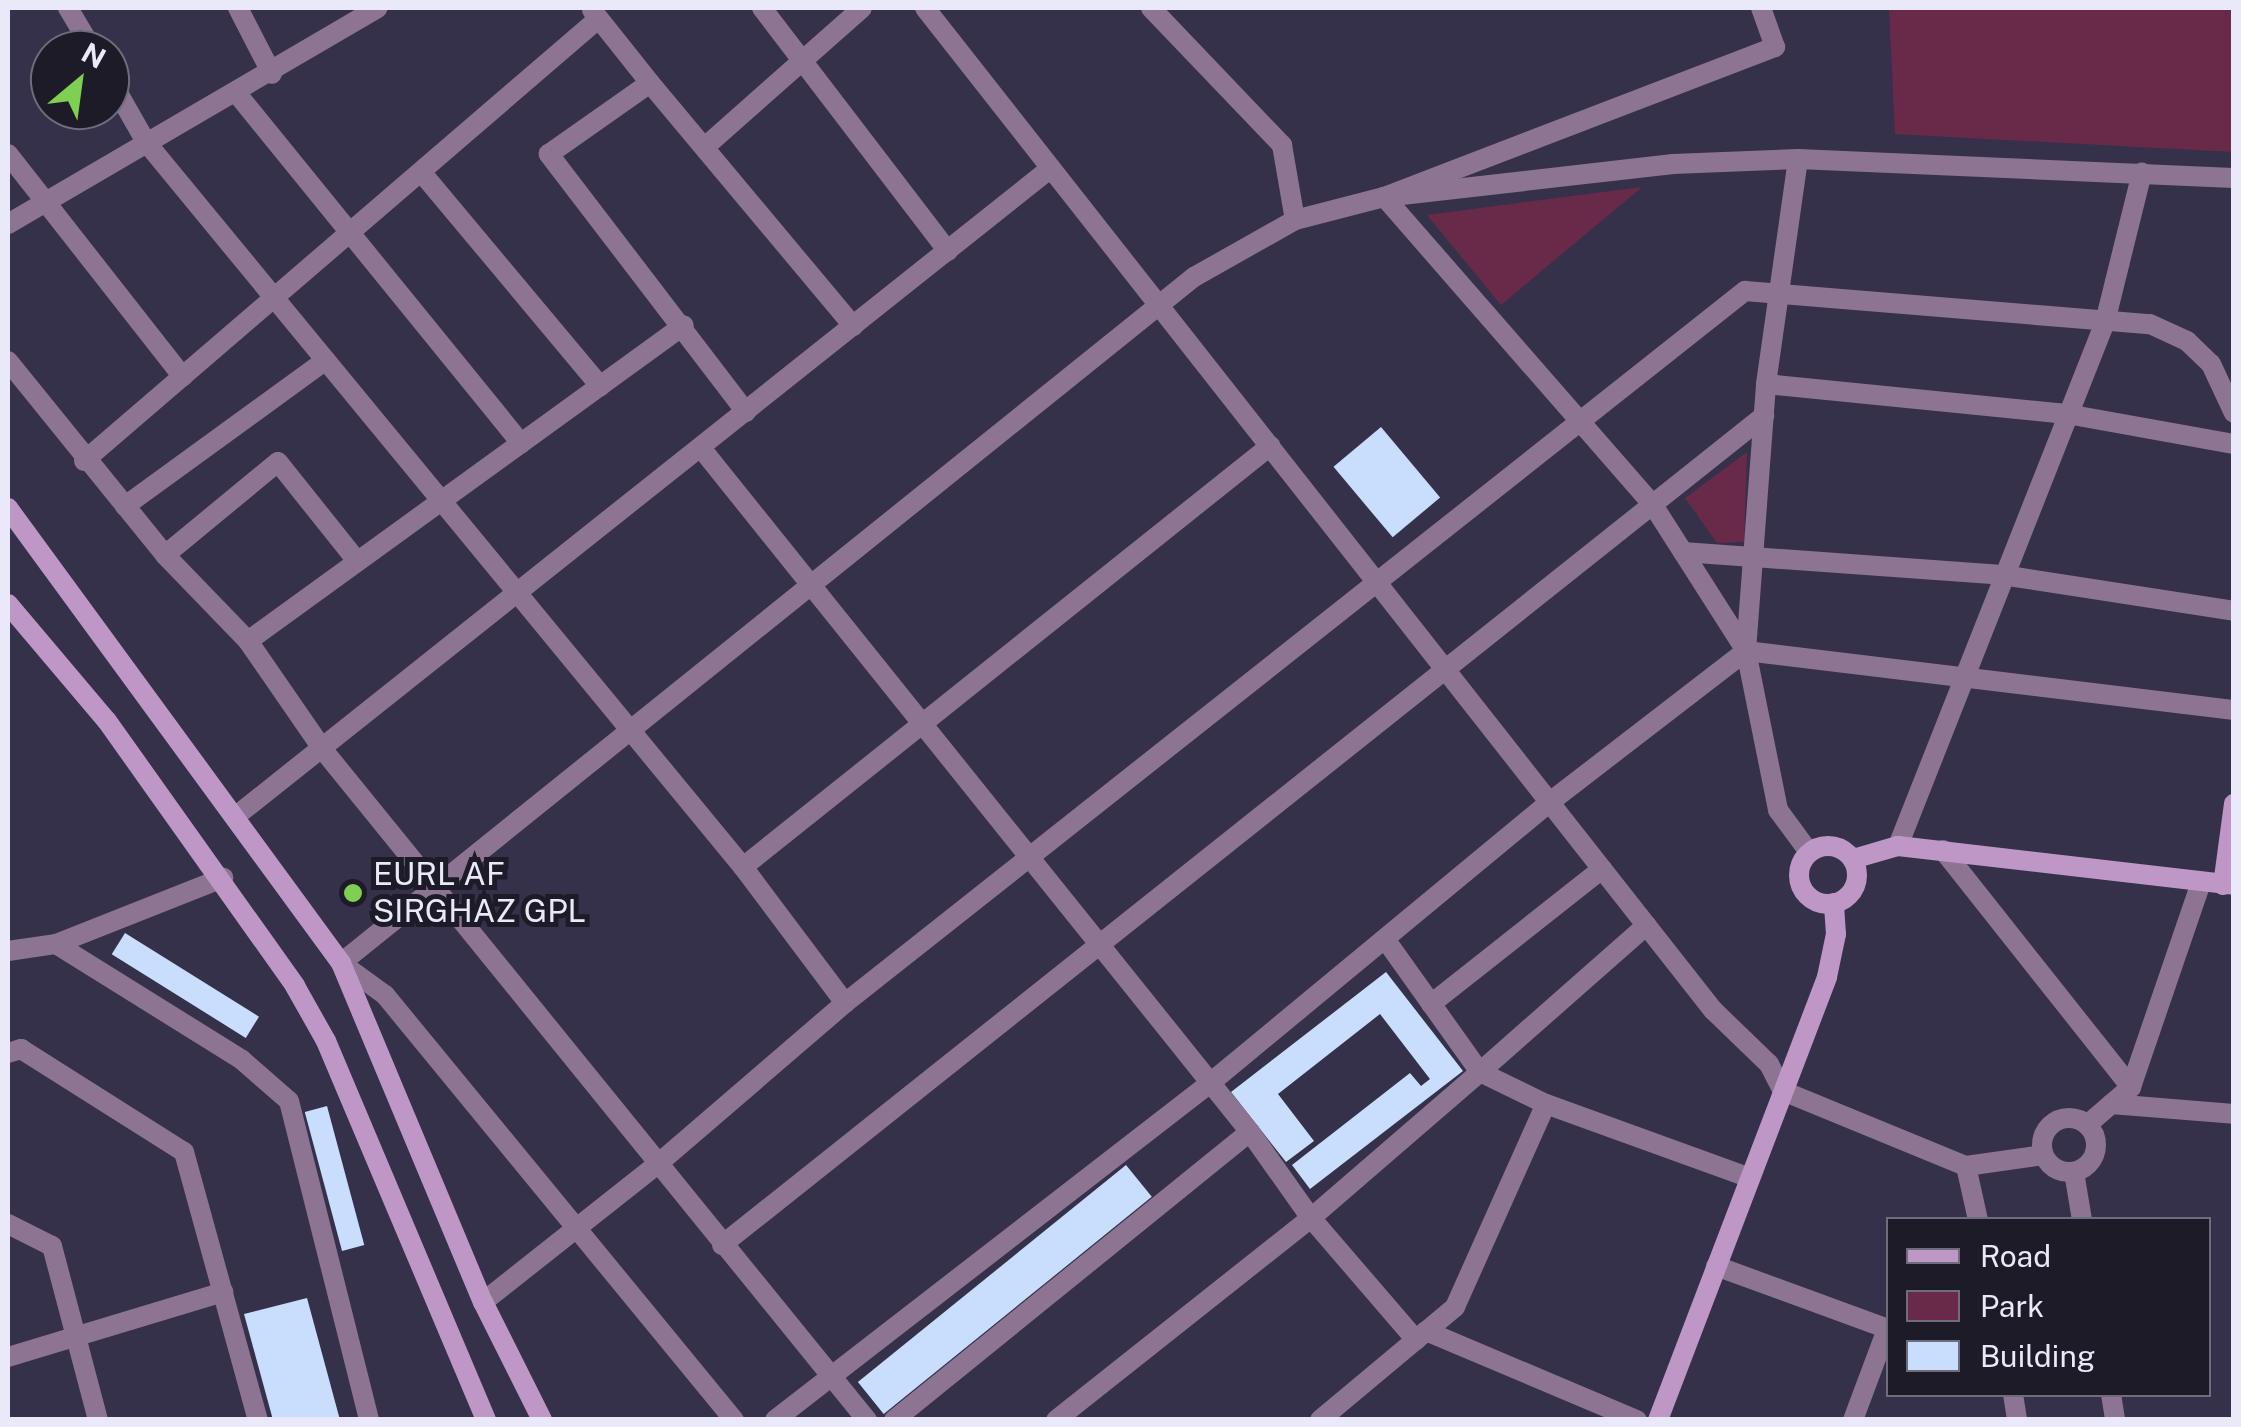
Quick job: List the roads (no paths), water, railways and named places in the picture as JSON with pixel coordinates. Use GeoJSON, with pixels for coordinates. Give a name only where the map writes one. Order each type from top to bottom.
{"type":"FeatureCollection","features":[{"type":"Feature","properties":{"kind":"street"},"geometry":{"type":"LineString","coordinates":[[68,8],[81,30]]}},
{"type":"Feature","properties":{"kind":"street"},"geometry":{"type":"LineString","coordinates":[[238,8],[272,74]]}},
{"type":"Feature","properties":{"kind":"street"},"geometry":{"type":"LineString","coordinates":[[8,224],[146,142],[238,94],[378,8]]}},
{"type":"Feature","properties":{"kind":"street"},"geometry":{"type":"LineString","coordinates":[[762,8],[948,251]]}},
{"type":"Feature","properties":{"kind":"street"},"geometry":{"type":"LineString","coordinates":[[706,146],[862,8]]}},
{"type":"Feature","properties":{"kind":"street"},"geometry":{"type":"LineString","coordinates":[[926,8],[1713,1010],[1769,1064],[1783,1091],[1966,1166],[2043,1156]]}},
{"type":"Feature","properties":{"kind":"street"},"geometry":{"type":"LineString","coordinates":[[1151,8],[1282,145],[1295,220]]}},
{"type":"Feature","properties":{"kind":"street"},"geometry":{"type":"LineString","coordinates":[[342,963],[1236,248],[1295,220],[1384,197],[1776,47],[1761,8]]}},
{"type":"Feature","properties":{"kind":"street"},"geometry":{"type":"LineString","coordinates":[[84,461],[422,172],[594,13],[854,326]]}},
{"type":"Feature","properties":{"kind":"street"},"geometry":{"type":"LineString","coordinates":[[650,83],[549,154],[684,325],[746,412]]}},
{"type":"Feature","properties":{"kind":"street"},"geometry":{"type":"LineString","coordinates":[[238,94],[520,443]]}},
{"type":"Feature","properties":{"kind":"street"},"geometry":{"type":"LineString","coordinates":[[130,114],[146,142],[439,502],[628,734],[743,867],[845,1003]]}},
{"type":"Feature","properties":{"kind":"street"},"geometry":{"type":"LineString","coordinates":[[8,154],[183,377]]}},
{"type":"Feature","properties":{"kind":"street"},"geometry":{"type":"LineString","coordinates":[[1384,197],[1673,164],[1798,160],[2234,178]]}},
{"type":"Feature","properties":{"kind":"street"},"geometry":{"type":"LineString","coordinates":[[1798,160],[1766,384],[1746,652],[1778,810],[1810,852]]}},
{"type":"Feature","properties":{"kind":"street"},"geometry":{"type":"LineString","coordinates":[[236,816],[324,750],[1052,168]]}},
{"type":"Feature","properties":{"kind":"street"},"geometry":{"type":"LineString","coordinates":[[422,172],[600,386]]}},
{"type":"Feature","properties":{"kind":"street"},"geometry":{"type":"LineString","coordinates":[[1898,846],[2105,322],[2142,172]]}},
{"type":"Feature","properties":{"kind":"street"},"geometry":{"type":"LineString","coordinates":[[1384,197],[1653,505],[1746,652]]}},
{"type":"Feature","properties":{"kind":"street"},"geometry":{"type":"LineString","coordinates":[[482,1302],[659,1163],[845,1003],[1745,292],[2150,324],[2186,341],[2210,364],[2234,413]]}},
{"type":"Feature","properties":{"kind":"street"},"geometry":{"type":"LineString","coordinates":[[248,640],[684,325]]}},
{"type":"Feature","properties":{"kind":"street"},"geometry":{"type":"LineString","coordinates":[[125,506],[326,360]]}},
{"type":"Feature","properties":{"kind":"street"},"geometry":{"type":"LineString","coordinates":[[8,362],[84,461],[165,556],[248,640],[324,750],[866,1420]]}},
{"type":"Feature","properties":{"kind":"street"},"geometry":{"type":"LineString","coordinates":[[1766,384],[2067,414],[2234,444]]}},
{"type":"Feature","properties":{"kind":"street"},"geometry":{"type":"LineString","coordinates":[[722,1244],[1443,666],[1764,416]]}},
{"type":"Feature","properties":{"kind":"street"},"geometry":{"type":"LineString","coordinates":[[743,867],[1270,446]]}},
{"type":"Feature","properties":{"kind":"street"},"geometry":{"type":"LineString","coordinates":[[701,448],[1250,1132],[1311,1218],[1421,1335],[1637,1420]]}},
{"type":"Feature","properties":{"kind":"street"},"geometry":{"type":"LineString","coordinates":[[165,556],[278,462],[357,561]]}},
{"type":"Feature","properties":{"kind":"street"},"geometry":{"type":"LineString","coordinates":[[8,508],[342,963],[482,1302],[542,1420]]}},
{"type":"Feature","properties":{"kind":"street"},"geometry":{"type":"LineString","coordinates":[[1683,552],[2002,575],[2234,611]]}},
{"type":"Feature","properties":{"kind":"street"},"geometry":{"type":"LineString","coordinates":[[8,604],[107,721],[223,878],[326,1041],[486,1420]]}},
{"type":"Feature","properties":{"kind":"street"},"geometry":{"type":"LineString","coordinates":[[775,1420],[1209,1084],[1550,802],[1746,652],[2234,710]]}},
{"type":"Feature","properties":{"kind":"street"},"geometry":{"type":"LineString","coordinates":[[1852,859],[1898,846],[2228,885],[2234,804]]}},
{"type":"Feature","properties":{"kind":"street"},"geometry":{"type":"LineString","coordinates":[[1837,847],[1852,859],[1855,886],[1834,903],[1816,900],[1802,887],[1800,868],[1810,852],[1837,847]]}},
{"type":"Feature","properties":{"kind":"street"},"geometry":{"type":"LineString","coordinates":[[1943,850],[2131,1087]]}},
{"type":"Feature","properties":{"kind":"street"},"geometry":{"type":"LineString","coordinates":[[1432,1004],[1602,869]]}},
{"type":"Feature","properties":{"kind":"street"},"geometry":{"type":"LineString","coordinates":[[8,951],[56,944],[223,878]]}},
{"type":"Feature","properties":{"kind":"street"},"geometry":{"type":"LineString","coordinates":[[2087,1125],[2131,1087],[2201,882]]}},
{"type":"Feature","properties":{"kind":"street"},"geometry":{"type":"LineString","coordinates":[[1658,1420],[1827,977],[1836,934],[1834,903]]}},
{"type":"Feature","properties":{"kind":"street"},"geometry":{"type":"LineString","coordinates":[[1056,1420],[1311,1218],[1647,925]]}},
{"type":"Feature","properties":{"kind":"street"},"geometry":{"type":"LineString","coordinates":[[1384,939],[1480,1072],[1546,1104],[1750,1178]]}},
{"type":"Feature","properties":{"kind":"street"},"geometry":{"type":"LineString","coordinates":[[56,944],[242,1060],[289,1102],[369,1420]]}},
{"type":"Feature","properties":{"kind":"street"},"geometry":{"type":"LineString","coordinates":[[342,963],[385,995],[734,1420]]}},
{"type":"Feature","properties":{"kind":"street"},"geometry":{"type":"LineString","coordinates":[[8,1052],[21,1049],[184,1152],[258,1420]]}},
{"type":"Feature","properties":{"kind":"street"},"geometry":{"type":"LineString","coordinates":[[1320,1420],[1455,1307],[1546,1104]]}},
{"type":"Feature","properties":{"kind":"street"},"geometry":{"type":"LineString","coordinates":[[2111,1104],[2234,1114]]}},
{"type":"Feature","properties":{"kind":"street"},"geometry":{"type":"LineString","coordinates":[[2071,1118],[2087,1125],[2096,1148],[2089,1164],[2074,1172],[2056,1169],[2043,1156],[2042,1137],[2054,1122],[2071,1118]]}},
{"type":"Feature","properties":{"kind":"street"},"geometry":{"type":"LineString","coordinates":[[894,1420],[1250,1132]]}},
{"type":"Feature","properties":{"kind":"street"},"geometry":{"type":"LineString","coordinates":[[1966,1166],[1977,1217]]}},
{"type":"Feature","properties":{"kind":"street"},"geometry":{"type":"LineString","coordinates":[[2074,1172],[2082,1217]]}},
{"type":"Feature","properties":{"kind":"street"},"geometry":{"type":"LineString","coordinates":[[8,1224],[52,1246],[98,1420]]}},
{"type":"Feature","properties":{"kind":"street"},"geometry":{"type":"LineString","coordinates":[[1716,1266],[1886,1328]]}},
{"type":"Feature","properties":{"kind":"street"},"geometry":{"type":"LineString","coordinates":[[8,1358],[223,1292]]}},
{"type":"Feature","properties":{"kind":"street"},"geometry":{"type":"LineString","coordinates":[[1853,1420],[1886,1334]]}},
{"type":"Feature","properties":{"kind":"place","name":"EURL AF SIRGHAZ GPL"},"geometry":{"type":"Point","coordinates":[353,893]}}]}
